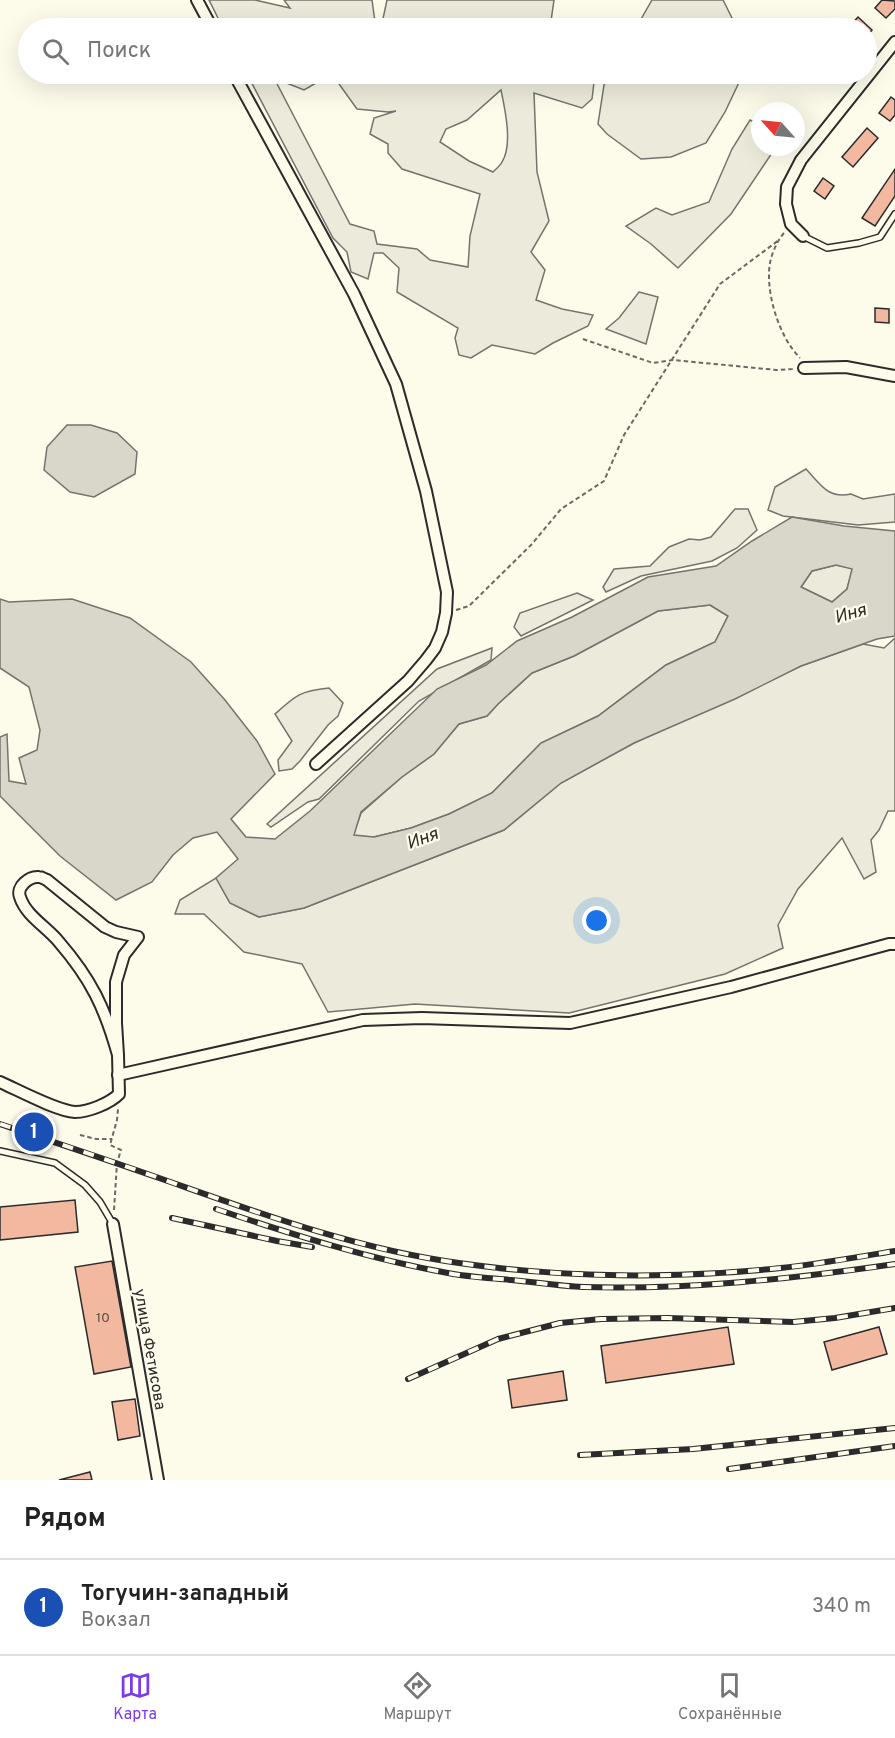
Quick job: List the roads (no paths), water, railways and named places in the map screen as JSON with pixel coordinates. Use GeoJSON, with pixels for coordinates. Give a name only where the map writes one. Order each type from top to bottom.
{"type":"FeatureCollection","features":[{"type":"Feature","properties":{"kind":"street"},"geometry":{"type":"LineString","coordinates":[[197,0],[207,18]]}},
{"type":"Feature","properties":{"kind":"street"},"geometry":{"type":"LineString","coordinates":[[877,65],[895,42]]}},
{"type":"Feature","properties":{"kind":"street"},"geometry":{"type":"LineString","coordinates":[[239,84],[354,294],[396,384],[426,491],[447,592],[442,632],[435,648],[426,660],[408,681],[316,764]]}},
{"type":"Feature","properties":{"kind":"street"},"geometry":{"type":"LineString","coordinates":[[803,236],[791,224],[786,204],[787,187],[801,160],[862,84]]}},
{"type":"Feature","properties":{"kind":"street"},"geometry":{"type":"LineString","coordinates":[[807,368],[846,367],[895,376]]}},
{"type":"Feature","properties":{"kind":"street"},"geometry":{"type":"LineString","coordinates":[[0,1082],[59,1108],[76,1112],[97,1107],[119,1094],[118,1055],[116,1023],[116,982],[124,955],[138,937],[105,927],[47,880],[38,876],[22,885],[19,896],[25,907],[73,959],[96,993],[118,1055]]}},
{"type":"Feature","properties":{"kind":"street"},"geometry":{"type":"LineString","coordinates":[[118,1075],[363,1020],[422,1018],[570,1023],[731,987],[895,944]]}},
{"type":"Feature","properties":{"kind":"street","name":"улица Фетисова"},"geometry":{"type":"LineString","coordinates":[[113,1224],[158,1480]]}},
{"type":"Feature","properties":{"kind":"lane"},"geometry":{"type":"LineString","coordinates":[[803,236],[827,248],[859,243],[880,237],[895,214]]}},
{"type":"Feature","properties":{"kind":"lane"},"geometry":{"type":"LineString","coordinates":[[0,1152],[55,1163],[85,1185],[100,1202],[113,1224]]}},
{"type":"Feature","properties":{"kind":"water"},"geometry":{"type":"Polygon","coordinates":[[[67,425],[91,425],[117,433],[137,452],[135,474],[94,497],[70,492],[44,470],[47,447],[67,425]]]}},
{"type":"Feature","properties":{"kind":"water","name":"Иня"},"geometry":{"type":"Polygon","coordinates":[[[792,517],[844,526],[895,531],[895,636],[877,639],[801,666],[735,699],[634,743],[561,783],[504,830],[304,908],[259,917],[230,903],[216,878],[238,859],[217,832],[193,838],[173,855],[152,882],[116,900],[60,856],[0,796],[0,737],[7,734],[9,781],[26,784],[19,758],[37,750],[40,730],[29,687],[0,668],[0,599],[9,602],[72,599],[130,618],[191,662],[257,741],[275,774],[231,819],[246,837],[275,839],[310,811],[437,689],[486,665],[517,641],[572,617],[648,577],[716,566],[792,517]],[[836,565],[812,571],[801,587],[832,602],[847,589],[852,569],[836,565]],[[710,605],[658,611],[574,656],[532,673],[487,716],[459,724],[434,754],[402,777],[361,812],[354,835],[374,837],[411,828],[449,814],[492,793],[541,743],[598,716],[666,665],[715,642],[728,616],[710,605]]]}},
{"type":"Feature","properties":{"kind":"railway"},"geometry":{"type":"LineString","coordinates":[[0,1124],[308,1228],[383,1249],[459,1263],[579,1274],[701,1274],[781,1268],[895,1251]]}},
{"type":"Feature","properties":{"kind":"railway"},"geometry":{"type":"LineString","coordinates":[[216,1209],[389,1261],[463,1276],[565,1286],[701,1285],[779,1279],[895,1264]]}},
{"type":"Feature","properties":{"kind":"railway"},"geometry":{"type":"LineString","coordinates":[[172,1218],[312,1247]]}},
{"type":"Feature","properties":{"kind":"railway"},"geometry":{"type":"LineString","coordinates":[[408,1379],[498,1339],[560,1323],[601,1319],[668,1318],[793,1322],[895,1308]]}},
{"type":"Feature","properties":{"kind":"railway"},"geometry":{"type":"LineString","coordinates":[[580,1455],[693,1449],[895,1428]]}},
{"type":"Feature","properties":{"kind":"railway"},"geometry":{"type":"LineString","coordinates":[[729,1469],[895,1446]]}},
{"type":"Feature","properties":{"kind":"place","name":"Тогучин-западный"},"geometry":{"type":"Point","coordinates":[34,1132]}}]}
